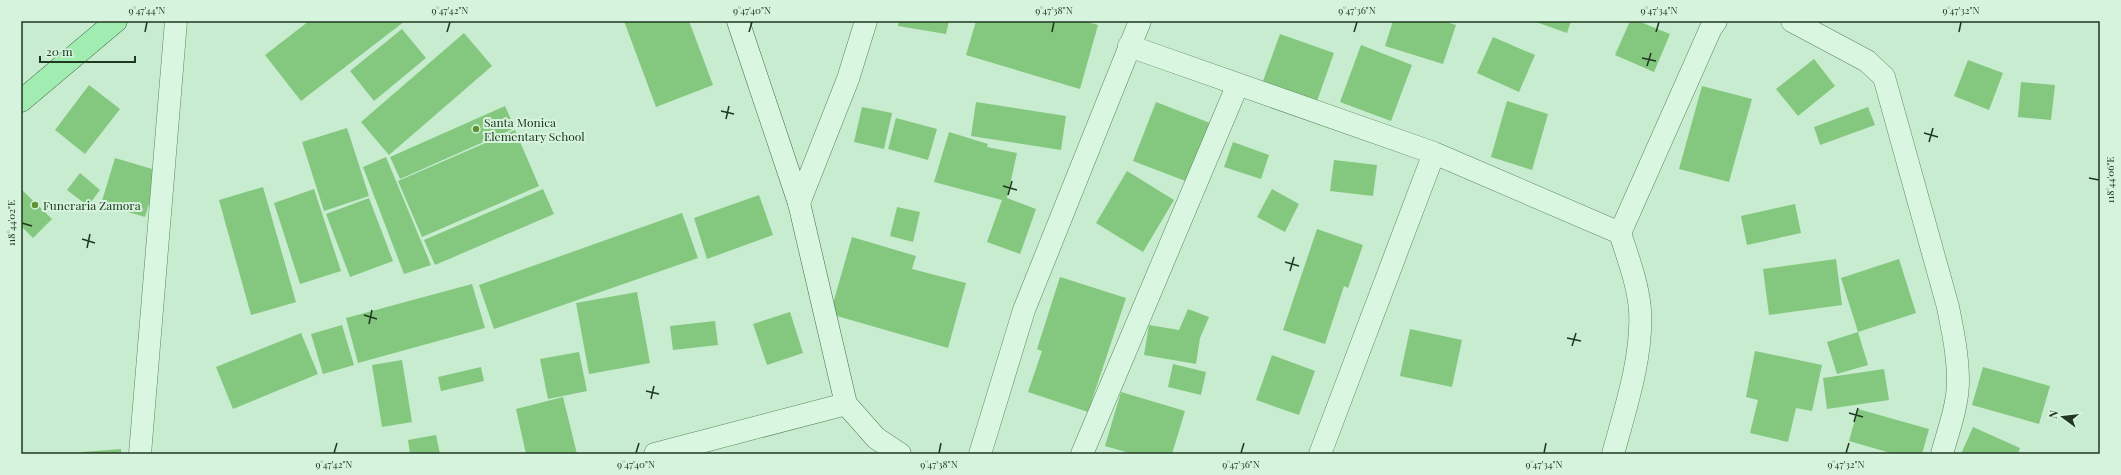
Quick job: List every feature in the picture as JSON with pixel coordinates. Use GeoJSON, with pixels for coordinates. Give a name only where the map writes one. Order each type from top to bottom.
{"type":"FeatureCollection","features":[{"type":"Feature","properties":{"kind":"main road"},"geometry":{"type":"LineString","coordinates":[[21,101],[116,21]]}},
{"type":"Feature","properties":{"kind":"street"},"geometry":{"type":"LineString","coordinates":[[140,454],[176,21]]}},
{"type":"Feature","properties":{"kind":"street"},"geometry":{"type":"LineString","coordinates":[[738,21],[799,203],[846,404],[876,438],[900,454]]}},
{"type":"Feature","properties":{"kind":"street"},"geometry":{"type":"LineString","coordinates":[[799,203],[848,79],[866,21]]}},
{"type":"Feature","properties":{"kind":"street"},"geometry":{"type":"LineString","coordinates":[[980,454],[1024,310],[1140,21]]}},
{"type":"Feature","properties":{"kind":"street"},"geometry":{"type":"LineString","coordinates":[[1613,454],[1626,408],[1638,352],[1640,310],[1633,274],[1620,233],[1711,28],[1716,21]]}},
{"type":"Feature","properties":{"kind":"street"},"geometry":{"type":"LineString","coordinates":[[1792,21],[1867,61],[1884,77],[1948,308],[1955,346],[1958,382],[1955,407],[1942,454]]}},
{"type":"Feature","properties":{"kind":"street"},"geometry":{"type":"LineString","coordinates":[[1129,46],[1434,153],[1620,233]]}},
{"type":"Feature","properties":{"kind":"street"},"geometry":{"type":"LineString","coordinates":[[1082,454],[1238,84]]}},
{"type":"Feature","properties":{"kind":"street"},"geometry":{"type":"LineString","coordinates":[[1320,454],[1434,153]]}},
{"type":"Feature","properties":{"kind":"street"},"geometry":{"type":"LineString","coordinates":[[655,454],[846,404]]}},
{"type":"Feature","properties":{"kind":"building"},"geometry":{"type":"Polygon","coordinates":[[[309,21],[405,21],[301,101],[265,55],[309,21]]]}},
{"type":"Feature","properties":{"kind":"building"},"geometry":{"type":"Polygon","coordinates":[[[624,21],[689,21],[713,85],[656,107],[624,21]]]}},
{"type":"Feature","properties":{"kind":"building"},"geometry":{"type":"Polygon","coordinates":[[[899,21],[949,21],[946,34],[898,26],[899,21]]]}},
{"type":"Feature","properties":{"kind":"building"},"geometry":{"type":"Polygon","coordinates":[[[976,21],[1084,21],[1098,25],[1080,89],[966,55],[976,21]]]}},
{"type":"Feature","properties":{"kind":"building"},"geometry":{"type":"Polygon","coordinates":[[[1393,21],[1443,21],[1456,25],[1443,64],[1385,46],[1393,21]]]}},
{"type":"Feature","properties":{"kind":"building"},"geometry":{"type":"Polygon","coordinates":[[[1533,21],[1571,21],[1567,33],[1533,21]]]}},
{"type":"Feature","properties":{"kind":"building"},"geometry":{"type":"Polygon","coordinates":[[[1630,21],[1638,21],[1670,34],[1654,72],[1615,55],[1630,21]]]}},
{"type":"Feature","properties":{"kind":"building"},"geometry":{"type":"Polygon","coordinates":[[[402,29],[426,58],[374,101],[350,71],[402,29]]]}},
{"type":"Feature","properties":{"kind":"building"},"geometry":{"type":"Polygon","coordinates":[[[464,33],[492,66],[389,155],[361,122],[464,33]]]}},
{"type":"Feature","properties":{"kind":"building"},"geometry":{"type":"Polygon","coordinates":[[[1280,34],[1334,53],[1317,101],[1263,81],[1280,34]]]}},
{"type":"Feature","properties":{"kind":"building"},"geometry":{"type":"Polygon","coordinates":[[[1493,37],[1535,55],[1519,92],[1477,73],[1493,37]]]}},
{"type":"Feature","properties":{"kind":"building"},"geometry":{"type":"Polygon","coordinates":[[[1361,45],[1412,65],[1391,121],[1340,102],[1361,45]]]}},
{"type":"Feature","properties":{"kind":"building"},"geometry":{"type":"Polygon","coordinates":[[[1814,59],[1835,86],[1798,116],[1776,89],[1814,59]]]}},
{"type":"Feature","properties":{"kind":"building"},"geometry":{"type":"Polygon","coordinates":[[[1968,60],[2003,73],[1989,110],[1954,96],[1968,60]]]}},
{"type":"Feature","properties":{"kind":"building"},"geometry":{"type":"Polygon","coordinates":[[[2021,82],[2055,85],[2051,120],[2018,117],[2021,82]]]}},
{"type":"Feature","properties":{"kind":"building"},"geometry":{"type":"Polygon","coordinates":[[[89,85],[120,109],[85,154],[55,130],[89,85]]]}},
{"type":"Feature","properties":{"kind":"building"},"geometry":{"type":"Polygon","coordinates":[[[1702,86],[1752,99],[1729,182],[1679,169],[1702,86]]]}},
{"type":"Feature","properties":{"kind":"building"},"geometry":{"type":"Polygon","coordinates":[[[1507,101],[1548,114],[1532,170],[1491,157],[1507,101]]]}},
{"type":"Feature","properties":{"kind":"building"},"geometry":{"type":"Polygon","coordinates":[[[976,102],[1066,116],[1061,150],[971,136],[976,102]]]}},
{"type":"Feature","properties":{"kind":"building"},"geometry":{"type":"Polygon","coordinates":[[[1156,102],[1210,123],[1188,182],[1133,161],[1156,102]]]}},
{"type":"Feature","properties":{"kind":"building"},"geometry":{"type":"Polygon","coordinates":[[[505,106],[515,128],[400,179],[390,157],[505,106]]]}},
{"type":"Feature","properties":{"kind":"building"},"geometry":{"type":"Polygon","coordinates":[[[862,107],[892,113],[884,149],[854,142],[862,107]]]}},
{"type":"Feature","properties":{"kind":"building"},"geometry":{"type":"Polygon","coordinates":[[[1868,107],[1875,125],[1820,145],[1814,127],[1868,107]]]}},
{"type":"Feature","properties":{"kind":"building"},"geometry":{"type":"Polygon","coordinates":[[[896,118],[937,129],[928,160],[888,149],[896,118]]]}},
{"type":"Feature","properties":{"kind":"building"},"geometry":{"type":"Polygon","coordinates":[[[347,128],[369,196],[324,211],[302,142],[347,128]]]}},
{"type":"Feature","properties":{"kind":"building"},"geometry":{"type":"Polygon","coordinates":[[[515,130],[539,186],[422,237],[398,181],[515,130]]]}},
{"type":"Feature","properties":{"kind":"building"},"geometry":{"type":"Polygon","coordinates":[[[949,132],[988,144],[987,147],[1017,153],[1007,198],[1036,209],[1020,254],[987,242],[1002,200],[934,182],[949,132]]]}},
{"type":"Feature","properties":{"kind":"building"},"geometry":{"type":"Polygon","coordinates":[[[1233,142],[1269,155],[1261,179],[1224,167],[1233,142]]]}},
{"type":"Feature","properties":{"kind":"building"},"geometry":{"type":"Polygon","coordinates":[[[386,157],[431,265],[404,274],[363,167],[386,157]]]}},
{"type":"Feature","properties":{"kind":"building"},"geometry":{"type":"Polygon","coordinates":[[[115,158],[159,171],[145,217],[101,204],[115,158]]]}},
{"type":"Feature","properties":{"kind":"building"},"geometry":{"type":"Polygon","coordinates":[[[1334,160],[1377,165],[1373,196],[1330,191],[1334,160]]]}},
{"type":"Feature","properties":{"kind":"building"},"geometry":{"type":"Polygon","coordinates":[[[1127,171],[1174,200],[1143,252],[1096,223],[1127,171]]]}},
{"type":"Feature","properties":{"kind":"building"},"geometry":{"type":"Polygon","coordinates":[[[80,173],[100,190],[88,206],[67,190],[80,173]]]}},
{"type":"Feature","properties":{"kind":"building"},"geometry":{"type":"Polygon","coordinates":[[[263,187],[296,302],[251,315],[219,200],[263,187]]]}},
{"type":"Feature","properties":{"kind":"building"},"geometry":{"type":"Polygon","coordinates":[[[21,189],[52,219],[33,238],[21,226],[21,189]]]}},
{"type":"Feature","properties":{"kind":"building"},"geometry":{"type":"Polygon","coordinates":[[[314,189],[341,271],[300,284],[274,203],[314,189]]]}},
{"type":"Feature","properties":{"kind":"building"},"geometry":{"type":"Polygon","coordinates":[[[543,189],[554,214],[435,265],[424,240],[543,189]]]}},
{"type":"Feature","properties":{"kind":"building"},"geometry":{"type":"Polygon","coordinates":[[[1272,189],[1299,204],[1285,232],[1257,217],[1272,189]]]}},
{"type":"Feature","properties":{"kind":"building"},"geometry":{"type":"Polygon","coordinates":[[[759,195],[773,235],[707,259],[694,218],[759,195]]]}},
{"type":"Feature","properties":{"kind":"building"},"geometry":{"type":"Polygon","coordinates":[[[369,198],[393,261],[350,277],[326,214],[369,198]]]}},
{"type":"Feature","properties":{"kind":"building"},"geometry":{"type":"Polygon","coordinates":[[[1795,204],[1801,233],[1747,245],[1741,216],[1795,204]]]}},
{"type":"Feature","properties":{"kind":"building"},"geometry":{"type":"Polygon","coordinates":[[[897,207],[920,212],[913,242],[890,236],[897,207]]]}},
{"type":"Feature","properties":{"kind":"building"},"geometry":{"type":"Polygon","coordinates":[[[682,213],[698,258],[494,329],[479,285],[682,213]]]}},
{"type":"Feature","properties":{"kind":"building"},"geometry":{"type":"Polygon","coordinates":[[[1317,229],[1363,245],[1348,288],[1344,286],[1325,344],[1283,330],[1317,229]]]}},
{"type":"Feature","properties":{"kind":"building"},"geometry":{"type":"Polygon","coordinates":[[[852,237],[916,256],[912,269],[966,283],[948,348],[830,314],[852,237]]]}},
{"type":"Feature","properties":{"kind":"building"},"geometry":{"type":"Polygon","coordinates":[[[1836,259],[1842,305],[1769,315],[1763,269],[1836,259]]]}},
{"type":"Feature","properties":{"kind":"building"},"geometry":{"type":"Polygon","coordinates":[[[1899,259],[1916,313],[1858,332],[1841,278],[1899,259]]]}},
{"type":"Feature","properties":{"kind":"building"},"geometry":{"type":"Polygon","coordinates":[[[1060,277],[1126,298],[1088,412],[1028,392],[1042,351],[1037,349],[1060,277]]]}},
{"type":"Feature","properties":{"kind":"building"},"geometry":{"type":"Polygon","coordinates":[[[472,284],[485,328],[358,363],[346,318],[472,284]]]}},
{"type":"Feature","properties":{"kind":"building"},"geometry":{"type":"Polygon","coordinates":[[[637,292],[650,363],[589,374],[576,303],[637,292]]]}},
{"type":"Feature","properties":{"kind":"building"},"geometry":{"type":"Polygon","coordinates":[[[1188,309],[1209,317],[1200,338],[1196,364],[1144,355],[1149,325],[1179,330],[1188,309]]]}},
{"type":"Feature","properties":{"kind":"building"},"geometry":{"type":"Polygon","coordinates":[[[790,312],[803,353],[767,365],[753,324],[790,312]]]}},
{"type":"Feature","properties":{"kind":"building"},"geometry":{"type":"Polygon","coordinates":[[[715,321],[718,345],[673,350],[670,326],[715,321]]]}},
{"type":"Feature","properties":{"kind":"building"},"geometry":{"type":"Polygon","coordinates":[[[342,325],[354,365],[323,374],[311,334],[342,325]]]}},
{"type":"Feature","properties":{"kind":"building"},"geometry":{"type":"Polygon","coordinates":[[[1410,329],[1462,340],[1452,387],[1400,376],[1410,329]]]}},
{"type":"Feature","properties":{"kind":"building"},"geometry":{"type":"Polygon","coordinates":[[[1858,332],[1868,365],[1837,374],[1827,342],[1858,332]]]}},
{"type":"Feature","properties":{"kind":"building"},"geometry":{"type":"Polygon","coordinates":[[[301,333],[318,374],[233,409],[216,367],[301,333]]]}},
{"type":"Feature","properties":{"kind":"building"},"geometry":{"type":"Polygon","coordinates":[[[1755,351],[1822,365],[1812,411],[1796,408],[1788,442],[1750,433],[1758,400],[1746,397],[1755,351]]]}},
{"type":"Feature","properties":{"kind":"building"},"geometry":{"type":"Polygon","coordinates":[[[579,352],[587,391],[548,399],[540,359],[579,352]]]}},
{"type":"Feature","properties":{"kind":"building"},"geometry":{"type":"Polygon","coordinates":[[[1272,355],[1315,371],[1299,415],[1256,400],[1272,355]]]}},
{"type":"Feature","properties":{"kind":"building"},"geometry":{"type":"Polygon","coordinates":[[[402,360],[412,422],[382,427],[372,365],[402,360]]]}},
{"type":"Feature","properties":{"kind":"building"},"geometry":{"type":"Polygon","coordinates":[[[1173,364],[1206,372],[1201,395],[1168,387],[1173,364]]]}},
{"type":"Feature","properties":{"kind":"building"},"geometry":{"type":"Polygon","coordinates":[[[481,367],[484,381],[441,391],[438,377],[481,367]]]}},
{"type":"Feature","properties":{"kind":"building"},"geometry":{"type":"Polygon","coordinates":[[[1983,367],[2050,386],[2039,424],[1972,405],[1983,367]]]}},
{"type":"Feature","properties":{"kind":"building"},"geometry":{"type":"Polygon","coordinates":[[[1884,369],[1889,400],[1827,409],[1823,378],[1884,369]]]}},
{"type":"Feature","properties":{"kind":"building"},"geometry":{"type":"Polygon","coordinates":[[[1121,392],[1185,411],[1172,454],[1133,454],[1105,446],[1121,392]]]}},
{"type":"Feature","properties":{"kind":"building"},"geometry":{"type":"Polygon","coordinates":[[[563,397],[577,454],[526,454],[516,409],[563,397]]]}},
{"type":"Feature","properties":{"kind":"building"},"geometry":{"type":"Polygon","coordinates":[[[1858,409],[1929,429],[1922,454],[1894,454],[1849,441],[1858,409]]]}},
{"type":"Feature","properties":{"kind":"building"},"geometry":{"type":"Polygon","coordinates":[[[1973,427],[2020,448],[2018,454],[1961,454],[1973,427]]]}},
{"type":"Feature","properties":{"kind":"building"},"geometry":{"type":"Polygon","coordinates":[[[436,435],[440,454],[410,454],[408,440],[436,435]]]}},
{"type":"Feature","properties":{"kind":"building"},"geometry":{"type":"Polygon","coordinates":[[[121,449],[121,454],[83,454],[82,452],[121,449]]]}},
{"type":"Feature","properties":{"kind":"place","name":"Santa Monica Elementary School"},"geometry":{"type":"Point","coordinates":[476,129]}},
{"type":"Feature","properties":{"kind":"place","name":"Funeraria Zamora"},"geometry":{"type":"Point","coordinates":[35,205]}}]}
